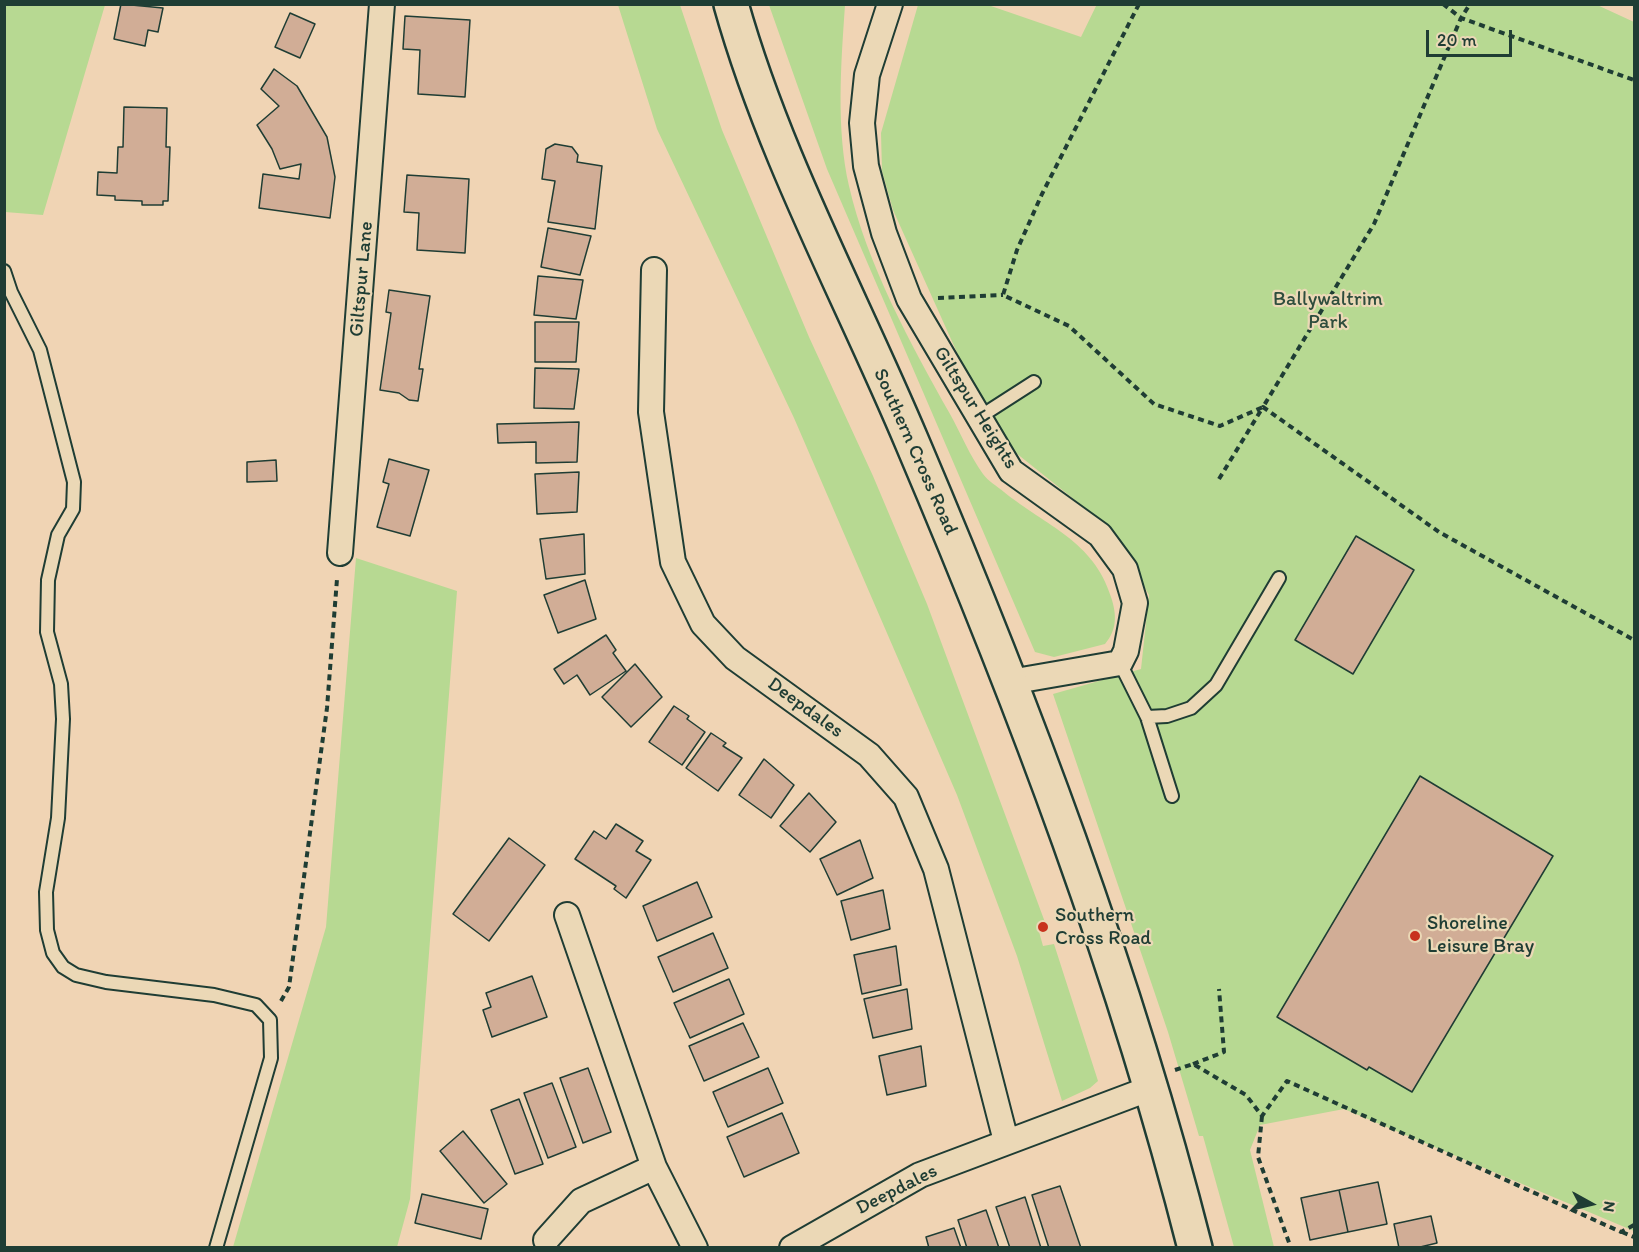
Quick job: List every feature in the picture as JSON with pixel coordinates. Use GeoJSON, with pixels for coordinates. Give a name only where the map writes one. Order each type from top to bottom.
{"type":"FeatureCollection","features":[{"type":"Feature","properties":{"kind":"main road","name":"Southern Cross Road"},"geometry":{"type":"LineString","coordinates":[[731,4],[782,151],[910,438],[1010,682],[1075,860],[1150,1083],[1195,1248]]}},
{"type":"Feature","properties":{"kind":"street","name":"Giltspur Lane"},"geometry":{"type":"LineString","coordinates":[[339,553],[382,4]]}},
{"type":"Feature","properties":{"kind":"street","name":"Giltspur Heights"},"geometry":{"type":"LineString","coordinates":[[890,4],[867,75],[862,123],[866,166],[884,233],[909,299],[1011,471],[1100,535],[1125,569],[1135,603],[1126,651],[1120,663]]}},
{"type":"Feature","properties":{"kind":"street","name":"Deepdales"},"geometry":{"type":"LineString","coordinates":[[654,270],[651,412],[673,562],[703,624],[735,658],[869,755],[906,797],[936,869],[1006,1141]]}},
{"type":"Feature","properties":{"kind":"street"},"geometry":{"type":"LineString","coordinates":[[1010,682],[1120,663]]}},
{"type":"Feature","properties":{"kind":"street"},"geometry":{"type":"LineString","coordinates":[[567,915],[654,1167],[695,1248]]}},
{"type":"Feature","properties":{"kind":"street","name":"Deepdales"},"geometry":{"type":"LineString","coordinates":[[792,1248],[920,1175],[1150,1083]]}},
{"type":"Feature","properties":{"kind":"street"},"geometry":{"type":"LineString","coordinates":[[546,1240],[581,1201],[654,1167]]}},
{"type":"Feature","properties":{"kind":"lane"},"geometry":{"type":"LineString","coordinates":[[4,271],[11,292],[40,350],[74,482],[73,509],[58,535],[48,580],[47,632],[61,684],[63,719],[58,818],[46,892],[47,930],[53,953],[63,967],[76,975],[106,982],[214,995],[256,1005],[270,1020],[271,1058],[216,1248]]}},
{"type":"Feature","properties":{"kind":"lane"},"geometry":{"type":"LineString","coordinates":[[978,418],[1034,382]]}},
{"type":"Feature","properties":{"kind":"lane"},"geometry":{"type":"LineString","coordinates":[[1147,717],[1167,716],[1191,708],[1216,685],[1279,578]]}},
{"type":"Feature","properties":{"kind":"lane"},"geometry":{"type":"LineString","coordinates":[[1120,663],[1147,717],[1172,796]]}},
{"type":"Feature","properties":{"kind":"path"},"geometry":{"type":"LineString","coordinates":[[1003,295],[1017,250],[1042,194],[1139,4]]}},
{"type":"Feature","properties":{"kind":"path"},"geometry":{"type":"LineString","coordinates":[[1443,4],[1461,18],[1635,80]]}},
{"type":"Feature","properties":{"kind":"path"},"geometry":{"type":"LineString","coordinates":[[1219,479],[1374,224],[1461,18],[1470,4]]}},
{"type":"Feature","properties":{"kind":"path"},"geometry":{"type":"LineString","coordinates":[[909,299],[1003,295],[1069,326],[1154,404],[1220,426],[1263,407]]}},
{"type":"Feature","properties":{"kind":"path"},"geometry":{"type":"LineString","coordinates":[[1263,407],[1438,532],[1635,640]]}},
{"type":"Feature","properties":{"kind":"path"},"geometry":{"type":"LineString","coordinates":[[270,1020],[289,987],[327,708],[339,553]]}},
{"type":"Feature","properties":{"kind":"path"},"geometry":{"type":"LineString","coordinates":[[1150,1083],[1224,1052],[1219,989]]}},
{"type":"Feature","properties":{"kind":"path"},"geometry":{"type":"LineString","coordinates":[[1193,1064],[1246,1095],[1262,1116]]}},
{"type":"Feature","properties":{"kind":"path"},"geometry":{"type":"LineString","coordinates":[[1291,1248],[1258,1157],[1262,1116],[1287,1081],[1635,1237]]}},
{"type":"Feature","properties":{"kind":"path"},"geometry":{"type":"LineString","coordinates":[[1621,1232],[1635,1225]]}},
{"type":"Feature","properties":{"kind":"green space","name":"Ballywaltrim Park"},"geometry":{"type":"Polygon","coordinates":[[[1097,4],[1595,4],[1634,22],[1634,1231],[1344,1109],[1260,1125],[1250,1150],[1274,1247],[1234,1247],[1203,1136],[1199,1136],[1168,1032],[1053,694],[1141,669],[1149,595],[1110,528],[1016,453],[968,377],[893,210],[882,171],[881,133],[918,5],[988,5],[1081,37],[1097,4]]]}},
{"type":"Feature","properties":{"kind":"green space"},"geometry":{"type":"Polygon","coordinates":[[[4,5],[105,5],[43,215],[5,212],[4,5]]]}},
{"type":"Feature","properties":{"kind":"green space"},"geometry":{"type":"Polygon","coordinates":[[[618,5],[680,5],[722,130],[809,337],[873,476],[927,604],[1046,925],[1038,928],[1043,946],[1054,944],[1098,1081],[1090,1088],[1062,1101],[1017,956],[957,795],[794,418],[657,129],[618,5]]]}},
{"type":"Feature","properties":{"kind":"green space"},"geometry":{"type":"Polygon","coordinates":[[[769,5],[845,5],[842,50],[842,142],[849,186],[878,274],[921,361],[983,474],[1081,548],[1103,578],[1111,597],[1115,616],[1114,628],[1105,644],[1054,657],[1035,652],[827,169],[769,5]]]}},
{"type":"Feature","properties":{"kind":"green space"},"geometry":{"type":"Polygon","coordinates":[[[356,558],[457,591],[410,1199],[397,1247],[233,1247],[326,927],[356,558]]]}},
{"type":"Feature","properties":{"kind":"building"},"geometry":{"type":"Polygon","coordinates":[[[121,4],[163,8],[158,32],[148,30],[145,46],[114,39],[121,4]]]}},
{"type":"Feature","properties":{"kind":"building"},"geometry":{"type":"Polygon","coordinates":[[[290,13],[315,24],[300,58],[275,47],[290,13]]]}},
{"type":"Feature","properties":{"kind":"building"},"geometry":{"type":"Polygon","coordinates":[[[405,16],[470,20],[465,97],[418,94],[420,50],[403,49],[405,16]]]}},
{"type":"Feature","properties":{"kind":"building"},"geometry":{"type":"Polygon","coordinates":[[[274,69],[297,86],[327,137],[335,177],[330,218],[259,208],[263,174],[299,179],[301,164],[280,169],[272,149],[257,125],[279,106],[261,89],[274,69]]]}},
{"type":"Feature","properties":{"kind":"building"},"geometry":{"type":"Polygon","coordinates":[[[124,107],[167,108],[166,147],[170,147],[168,201],[163,201],[163,205],[142,205],[142,201],[115,200],[115,196],[97,195],[98,172],[117,173],[118,147],[123,147],[124,107]]]}},
{"type":"Feature","properties":{"kind":"building"},"geometry":{"type":"Polygon","coordinates":[[[555,144],[572,147],[578,155],[577,162],[602,166],[595,229],[548,222],[555,181],[542,179],[546,149],[555,144]]]}},
{"type":"Feature","properties":{"kind":"building"},"geometry":{"type":"Polygon","coordinates":[[[407,175],[469,179],[465,253],[417,250],[419,213],[404,212],[407,175]]]}},
{"type":"Feature","properties":{"kind":"building"},"geometry":{"type":"Polygon","coordinates":[[[548,228],[591,236],[580,275],[541,267],[548,228]]]}},
{"type":"Feature","properties":{"kind":"building"},"geometry":{"type":"Polygon","coordinates":[[[538,276],[583,280],[576,319],[534,315],[538,276]]]}},
{"type":"Feature","properties":{"kind":"building"},"geometry":{"type":"Polygon","coordinates":[[[389,290],[430,296],[419,369],[423,369],[418,401],[409,400],[399,393],[380,390],[391,313],[386,312],[389,290]]]}},
{"type":"Feature","properties":{"kind":"building"},"geometry":{"type":"Polygon","coordinates":[[[535,322],[579,322],[576,362],[535,362],[535,322]]]}},
{"type":"Feature","properties":{"kind":"building"},"geometry":{"type":"Polygon","coordinates":[[[535,368],[579,369],[574,409],[534,408],[535,368]]]}},
{"type":"Feature","properties":{"kind":"building"},"geometry":{"type":"Polygon","coordinates":[[[579,422],[577,462],[536,463],[536,442],[498,443],[497,424],[579,422]]]}},
{"type":"Feature","properties":{"kind":"building"},"geometry":{"type":"Polygon","coordinates":[[[389,459],[429,470],[410,536],[377,527],[389,484],[383,482],[389,459]]]}},
{"type":"Feature","properties":{"kind":"building"},"geometry":{"type":"Polygon","coordinates":[[[276,460],[277,481],[247,482],[247,462],[276,460]]]}},
{"type":"Feature","properties":{"kind":"building"},"geometry":{"type":"Polygon","coordinates":[[[579,472],[577,512],[537,514],[535,474],[579,472]]]}},
{"type":"Feature","properties":{"kind":"building"},"geometry":{"type":"Polygon","coordinates":[[[584,534],[585,574],[546,579],[540,539],[584,534]]]}},
{"type":"Feature","properties":{"kind":"building"},"geometry":{"type":"Polygon","coordinates":[[[1356,536],[1414,570],[1353,674],[1295,640],[1356,536]]]}},
{"type":"Feature","properties":{"kind":"building"},"geometry":{"type":"Polygon","coordinates":[[[585,580],[596,619],[558,633],[544,595],[585,580]]]}},
{"type":"Feature","properties":{"kind":"building"},"geometry":{"type":"Polygon","coordinates":[[[606,635],[616,650],[613,653],[626,671],[590,695],[577,675],[564,684],[554,669],[606,635]]]}},
{"type":"Feature","properties":{"kind":"building"},"geometry":{"type":"Polygon","coordinates":[[[635,664],[662,697],[631,727],[602,697],[635,664]]]}},
{"type":"Feature","properties":{"kind":"building"},"geometry":{"type":"Polygon","coordinates":[[[674,706],[689,716],[687,719],[705,732],[682,765],[649,742],[674,706]]]}},
{"type":"Feature","properties":{"kind":"building"},"geometry":{"type":"Polygon","coordinates":[[[711,733],[726,743],[723,746],[742,758],[718,791],[686,768],[711,733]]]}},
{"type":"Feature","properties":{"kind":"building"},"geometry":{"type":"Polygon","coordinates":[[[764,759],[794,785],[771,818],[739,795],[764,759]]]}},
{"type":"Feature","properties":{"kind":"building","name":"Shoreline Leisure Bray"},"geometry":{"type":"Polygon","coordinates":[[[1420,776],[1553,856],[1412,1092],[1369,1067],[1367,1070],[1277,1017],[1420,776]]]}},
{"type":"Feature","properties":{"kind":"building"},"geometry":{"type":"Polygon","coordinates":[[[809,793],[836,822],[810,852],[780,826],[809,793]]]}},
{"type":"Feature","properties":{"kind":"building"},"geometry":{"type":"Polygon","coordinates":[[[616,824],[643,841],[636,851],[651,860],[626,898],[614,889],[616,886],[575,859],[594,831],[606,839],[616,824]]]}},
{"type":"Feature","properties":{"kind":"building"},"geometry":{"type":"Polygon","coordinates":[[[509,838],[545,865],[489,941],[453,914],[509,838]]]}},
{"type":"Feature","properties":{"kind":"building"},"geometry":{"type":"Polygon","coordinates":[[[860,840],[873,878],[837,895],[820,859],[860,840]]]}},
{"type":"Feature","properties":{"kind":"building"},"geometry":{"type":"Polygon","coordinates":[[[697,882],[712,917],[657,941],[643,906],[697,882]]]}},
{"type":"Feature","properties":{"kind":"building"},"geometry":{"type":"Polygon","coordinates":[[[883,890],[890,929],[851,940],[841,901],[883,890]]]}},
{"type":"Feature","properties":{"kind":"building"},"geometry":{"type":"Polygon","coordinates":[[[713,933],[728,968],[673,992],[658,957],[713,933]]]}},
{"type":"Feature","properties":{"kind":"building"},"geometry":{"type":"Polygon","coordinates":[[[896,946],[901,985],[862,994],[854,955],[896,946]]]}},
{"type":"Feature","properties":{"kind":"building"},"geometry":{"type":"Polygon","coordinates":[[[532,976],[547,1017],[492,1037],[483,1010],[491,1007],[486,993],[532,976]]]}},
{"type":"Feature","properties":{"kind":"building"},"geometry":{"type":"Polygon","coordinates":[[[729,979],[744,1014],[690,1038],[674,1003],[729,979]]]}},
{"type":"Feature","properties":{"kind":"building"},"geometry":{"type":"Polygon","coordinates":[[[907,989],[912,1029],[873,1038],[864,999],[907,989]]]}},
{"type":"Feature","properties":{"kind":"building"},"geometry":{"type":"Polygon","coordinates":[[[743,1023],[759,1057],[704,1081],[689,1046],[743,1023]]]}},
{"type":"Feature","properties":{"kind":"building"},"geometry":{"type":"Polygon","coordinates":[[[921,1046],[926,1086],[887,1095],[879,1056],[921,1046]]]}},
{"type":"Feature","properties":{"kind":"building"},"geometry":{"type":"Polygon","coordinates":[[[588,1068],[611,1132],[583,1143],[560,1078],[588,1068]]]}},
{"type":"Feature","properties":{"kind":"building"},"geometry":{"type":"Polygon","coordinates":[[[768,1068],[783,1103],[728,1127],[713,1092],[768,1068]]]}},
{"type":"Feature","properties":{"kind":"building"},"geometry":{"type":"Polygon","coordinates":[[[552,1083],[576,1147],[548,1158],[524,1093],[552,1083]]]}},
{"type":"Feature","properties":{"kind":"building"},"geometry":{"type":"Polygon","coordinates":[[[519,1099],[543,1164],[515,1174],[491,1110],[519,1099]]]}},
{"type":"Feature","properties":{"kind":"building"},"geometry":{"type":"Polygon","coordinates":[[[782,1113],[799,1153],[744,1177],[727,1137],[782,1113]]]}},
{"type":"Feature","properties":{"kind":"building"},"geometry":{"type":"Polygon","coordinates":[[[463,1131],[507,1184],[484,1203],[440,1151],[463,1131]]]}},
{"type":"Feature","properties":{"kind":"building"},"geometry":{"type":"Polygon","coordinates":[[[1378,1182],[1387,1224],[1348,1232],[1339,1190],[1378,1182]]]}},
{"type":"Feature","properties":{"kind":"building"},"geometry":{"type":"Polygon","coordinates":[[[1060,1186],[1081,1248],[1049,1248],[1032,1195],[1060,1186]]]}},
{"type":"Feature","properties":{"kind":"building"},"geometry":{"type":"Polygon","coordinates":[[[1339,1190],[1348,1232],[1310,1240],[1301,1198],[1339,1190]]]}},
{"type":"Feature","properties":{"kind":"building"},"geometry":{"type":"Polygon","coordinates":[[[422,1194],[488,1209],[481,1239],[415,1223],[422,1194]]]}},
{"type":"Feature","properties":{"kind":"building"},"geometry":{"type":"Polygon","coordinates":[[[1025,1197],[1041,1248],[1010,1248],[996,1207],[1025,1197]]]}},
{"type":"Feature","properties":{"kind":"building"},"geometry":{"type":"Polygon","coordinates":[[[986,1210],[999,1248],[967,1248],[958,1220],[986,1210]]]}},
{"type":"Feature","properties":{"kind":"building"},"geometry":{"type":"Polygon","coordinates":[[[1431,1216],[1437,1243],[1416,1248],[1399,1248],[1394,1224],[1431,1216]]]}},
{"type":"Feature","properties":{"kind":"building"},"geometry":{"type":"Polygon","coordinates":[[[954,1228],[961,1248],[929,1248],[926,1237],[954,1228]]]}},
{"type":"Feature","properties":{"kind":"place","name":"Southern Cross Road"},"geometry":{"type":"Point","coordinates":[1043,927]}},
{"type":"Feature","properties":{"kind":"place","name":"Shoreline Leisure Bray"},"geometry":{"type":"Point","coordinates":[1415,936]}}]}
